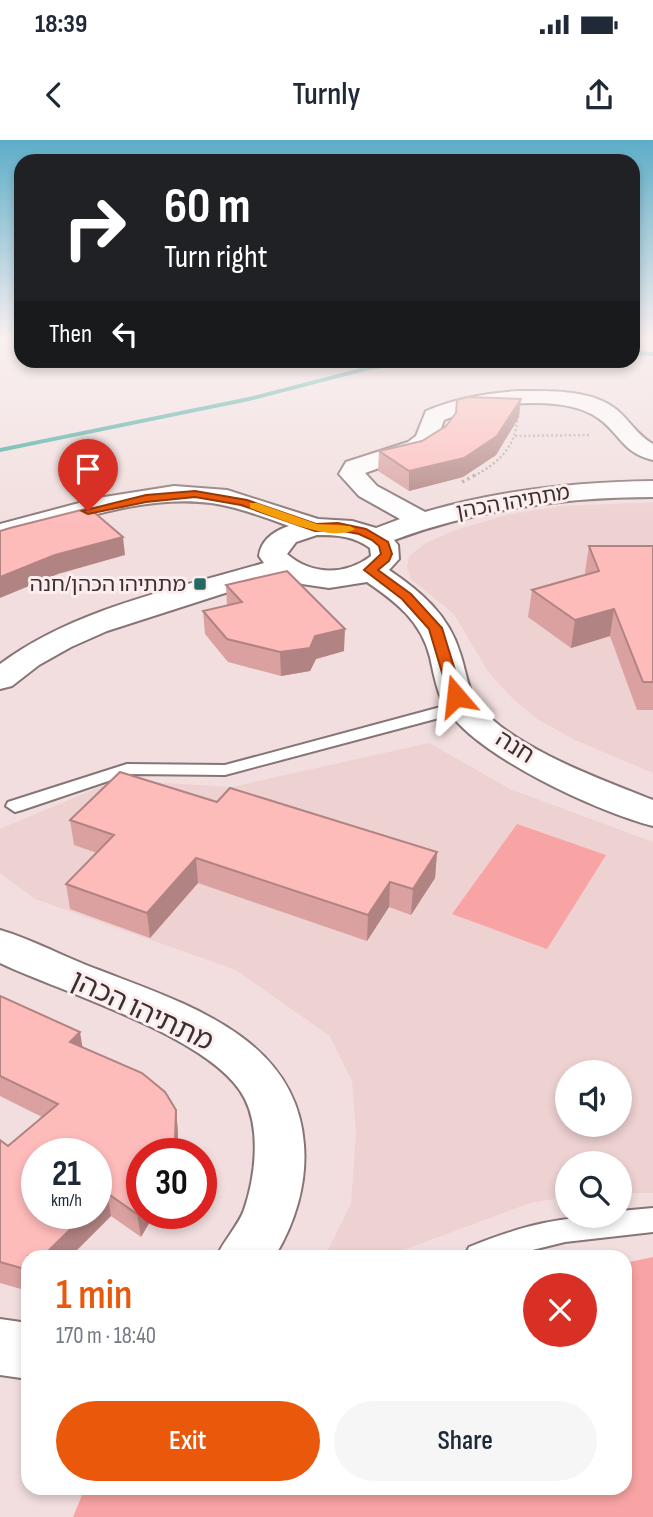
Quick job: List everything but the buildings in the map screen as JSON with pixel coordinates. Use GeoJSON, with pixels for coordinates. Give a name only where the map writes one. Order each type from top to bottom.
{"type":"FeatureCollection","features":[{"type":"Feature","properties":{"kind":"street"},"geometry":{"type":"LineString","coordinates":[[420,520],[356,482],[352,474],[355,467],[416,447],[427,440],[434,416],[447,408],[478,400]]}},
{"type":"Feature","properties":{"kind":"street"},"geometry":{"type":"LineString","coordinates":[[565,400],[594,405],[653,453]]}},
{"type":"Feature","properties":{"kind":"street"},"geometry":{"type":"LineString","coordinates":[[623,430],[653,430]]}},
{"type":"Feature","properties":{"kind":"street","name":"מתתיהו הכהן"},"geometry":{"type":"LineString","coordinates":[[376,537],[420,520],[529,496],[579,491],[653,489]]}},
{"type":"Feature","properties":{"kind":"street"},"geometry":{"type":"LineString","coordinates":[[0,533],[112,505],[195,494],[244,502],[315,527]]}},
{"type":"Feature","properties":{"kind":"street"},"geometry":{"type":"LineString","coordinates":[[315,527],[338,527],[362,531],[376,537],[384,545],[387,554],[385,559],[370,570],[337,578],[296,574],[282,567],[273,556],[274,548],[286,536],[315,527]]}},
{"type":"Feature","properties":{"kind":"street"},"geometry":{"type":"LineString","coordinates":[[0,679],[39,651],[88,629],[282,567]]}},
{"type":"Feature","properties":{"kind":"street","name":"חנה"},"geometry":{"type":"LineString","coordinates":[[370,570],[406,597],[435,628],[456,696],[470,717],[533,760],[653,814]]}},
{"type":"Feature","properties":{"kind":"street","name":"מתתיהו הכהן"},"geometry":{"type":"LineString","coordinates":[[0,945],[199,1032],[236,1058],[262,1085],[274,1115],[280,1155],[275,1191],[264,1225],[248,1250]]}},
{"type":"Feature","properties":{"kind":"street"},"geometry":{"type":"LineString","coordinates":[[0,1347],[21,1350]]}},
{"type":"Feature","properties":{"kind":"lane"},"geometry":{"type":"LineString","coordinates":[[15,806],[127,769],[225,770],[463,706]]}},
{"type":"Feature","properties":{"kind":"lane"},"geometry":{"type":"LineString","coordinates":[[495,1250],[537,1234],[586,1225],[653,1220]]}},
{"type":"Feature","properties":{"kind":"path"},"geometry":{"type":"LineString","coordinates":[[458,485],[488,469],[509,452],[517,429],[515,400]]}},
{"type":"Feature","properties":{"kind":"path"},"geometry":{"type":"LineString","coordinates":[[515,436],[623,430]]}},
{"type":"Feature","properties":{"kind":"shaded area"},"geometry":{"type":"Polygon","coordinates":[[[653,502],[653,773],[573,739],[537,719],[513,699],[489,673],[454,614],[411,579],[407,567],[409,556],[426,543],[453,531],[510,514],[561,506],[653,502]]]}},
{"type":"Feature","properties":{"kind":"shaded area"},"geometry":{"type":"Polygon","coordinates":[[[429,743],[510,789],[653,842],[653,1193],[632,1193],[632,1151],[555,1151],[555,1199],[530,1203],[403,1250],[328,1250],[351,1204],[356,1133],[352,1081],[330,1036],[236,970],[35,899],[0,873],[0,829],[116,780],[232,787],[429,743]]]}},
{"type":"Feature","properties":{"kind":"shaded area"},"geometry":{"type":"Polygon","coordinates":[[[517,824],[606,855],[547,949],[452,914],[517,824]]]}},
{"type":"Feature","properties":{"kind":"shaded area"},"geometry":{"type":"Polygon","coordinates":[[[653,1257],[653,1517],[73,1517],[82,1495],[632,1495],[632,1262],[653,1257]]]}},
{"type":"Feature","properties":{"kind":"waterway"},"geometry":{"type":"LineString","coordinates":[[0,450],[243,400]]}},
{"type":"Feature","properties":{"kind":"slow traffic"},"geometry":{"type":"LineString","coordinates":[[254,505],[315,527],[350,529]]}},
{"type":"Feature","properties":{"kind":"place","name":"מתתיהו הכהן/חנה"},"geometry":{"type":"Point","coordinates":[200,584]}},
{"type":"Feature","properties":{"kind":"route"},"geometry":{"type":"LineString","coordinates":[[88,511],[146,499],[195,494],[244,502],[315,527],[338,527],[362,531],[376,537],[384,545],[387,554],[377,567],[370,570],[406,597],[435,628],[456,696]]}}]}
